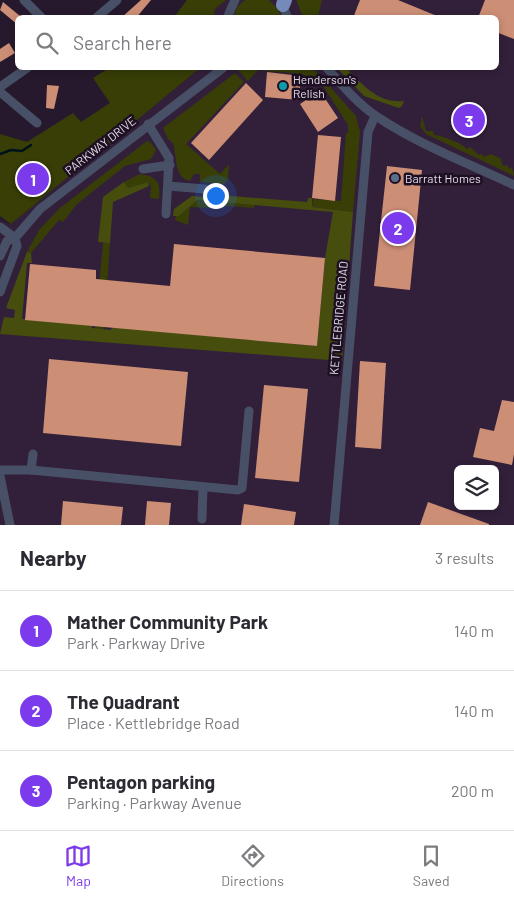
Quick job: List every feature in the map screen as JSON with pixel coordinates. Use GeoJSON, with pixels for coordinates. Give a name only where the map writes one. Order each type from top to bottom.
{"type":"FeatureCollection","features":[{"type":"Feature","properties":{"kind":"street"},"geometry":{"type":"LineString","coordinates":[[24,0],[39,15]]}},
{"type":"Feature","properties":{"kind":"street"},"geometry":{"type":"LineString","coordinates":[[100,15],[117,0]]}},
{"type":"Feature","properties":{"kind":"street"},"geometry":{"type":"LineString","coordinates":[[228,15],[235,0]]}},
{"type":"Feature","properties":{"kind":"street"},"geometry":{"type":"LineString","coordinates":[[0,87],[24,70]]}},
{"type":"Feature","properties":{"kind":"street","name":"PARKWAY DRIVE"},"geometry":{"type":"LineString","coordinates":[[207,79],[211,70]]}},
{"type":"Feature","properties":{"kind":"street","name":"PARKWAY DRIVE"},"geometry":{"type":"LineString","coordinates":[[0,256],[7,241],[15,238],[40,209],[220,70]]}},
{"type":"Feature","properties":{"kind":"street"},"geometry":{"type":"LineString","coordinates":[[329,70],[351,95],[375,116],[419,141],[514,185]]}},
{"type":"Feature","properties":{"kind":"street"},"geometry":{"type":"LineString","coordinates":[[0,92],[37,122]]}},
{"type":"Feature","properties":{"kind":"street","name":"KETTLEBRIDGE ROAD"},"geometry":{"type":"LineString","coordinates":[[334,525],[368,132],[375,116]]}},
{"type":"Feature","properties":{"kind":"street"},"geometry":{"type":"LineString","coordinates":[[148,124],[165,150],[170,166],[166,214]]}},
{"type":"Feature","properties":{"kind":"street"},"geometry":{"type":"LineString","coordinates":[[144,169],[170,166]]}},
{"type":"Feature","properties":{"kind":"street"},"geometry":{"type":"LineString","coordinates":[[168,186],[205,189]]}},
{"type":"Feature","properties":{"kind":"street"},"geometry":{"type":"LineString","coordinates":[[0,227],[15,238],[17,246],[0,292]]}},
{"type":"Feature","properties":{"kind":"street"},"geometry":{"type":"LineString","coordinates":[[0,470],[31,470],[238,490],[242,488],[249,412]]}},
{"type":"Feature","properties":{"kind":"street"},"geometry":{"type":"LineString","coordinates":[[31,470],[33,454]]}},
{"type":"Feature","properties":{"kind":"street"},"geometry":{"type":"LineString","coordinates":[[0,476],[10,525]]}},
{"type":"Feature","properties":{"kind":"street"},"geometry":{"type":"LineString","coordinates":[[202,519],[204,487]]}},
{"type":"Feature","properties":{"kind":"shaded area"},"geometry":{"type":"Polygon","coordinates":[[[226,0],[299,0],[319,4],[322,0],[514,0],[514,525],[0,525],[0,221],[11,224],[198,70],[499,70],[499,15],[214,15],[215,9],[226,0]]]}},
{"type":"Feature","properties":{"kind":"green space"},"geometry":{"type":"Polygon","coordinates":[[[187,0],[226,0],[215,9],[214,15],[176,15],[187,0]]]}},
{"type":"Feature","properties":{"kind":"green space"},"geometry":{"type":"Polygon","coordinates":[[[245,0],[269,0],[278,9],[280,15],[234,15],[238,6],[245,0]]]}},
{"type":"Feature","properties":{"kind":"green space"},"geometry":{"type":"Polygon","coordinates":[[[296,0],[322,0],[318,15],[302,15],[296,0]]]}},
{"type":"Feature","properties":{"kind":"green space"},"geometry":{"type":"Polygon","coordinates":[[[106,70],[198,70],[11,224],[0,216],[0,134],[27,142],[73,113],[81,122],[110,103],[93,78],[106,70]]]}},
{"type":"Feature","properties":{"kind":"green space"},"geometry":{"type":"Polygon","coordinates":[[[238,70],[258,70],[248,81],[238,70]]]}},
{"type":"Feature","properties":{"kind":"green space"},"geometry":{"type":"Polygon","coordinates":[[[258,70],[315,70],[356,116],[360,132],[353,212],[312,207],[313,199],[341,201],[348,125],[322,84],[318,86],[310,76],[306,79],[303,74],[258,70]]]}},
{"type":"Feature","properties":{"kind":"green space"},"geometry":{"type":"Polygon","coordinates":[[[339,70],[348,70],[371,92],[378,96],[395,101],[404,101],[399,108],[364,96],[339,70]]]}},
{"type":"Feature","properties":{"kind":"green space"},"geometry":{"type":"Polygon","coordinates":[[[235,73],[244,82],[186,144],[220,174],[229,164],[228,180],[224,184],[200,182],[200,174],[194,174],[190,181],[185,179],[181,176],[177,166],[173,143],[168,139],[163,128],[235,73]]]}},
{"type":"Feature","properties":{"kind":"green space"},"geometry":{"type":"Polygon","coordinates":[[[422,116],[426,131],[433,131],[434,135],[452,140],[467,149],[470,147],[484,157],[491,154],[500,158],[503,166],[507,165],[509,169],[512,167],[514,176],[426,134],[420,126],[422,116]]]}},
{"type":"Feature","properties":{"kind":"green space"},"geometry":{"type":"Polygon","coordinates":[[[147,141],[156,150],[151,159],[125,166],[77,204],[63,222],[59,220],[31,253],[27,252],[39,230],[60,208],[147,141]]]}},
{"type":"Feature","properties":{"kind":"green space"},"geometry":{"type":"Polygon","coordinates":[[[140,174],[157,181],[159,199],[150,198],[151,186],[148,182],[128,188],[124,182],[140,174]]]}},
{"type":"Feature","properties":{"kind":"green space"},"geometry":{"type":"Polygon","coordinates":[[[124,182],[128,188],[148,182],[149,186],[113,202],[110,243],[98,242],[103,197],[124,182]]]}},
{"type":"Feature","properties":{"kind":"green space"},"geometry":{"type":"Polygon","coordinates":[[[205,194],[307,202],[308,198],[312,198],[312,207],[353,212],[342,361],[0,334],[4,317],[14,318],[15,310],[6,308],[27,252],[31,253],[32,263],[27,263],[22,319],[92,325],[92,328],[111,330],[112,327],[317,346],[325,258],[333,212],[197,200],[179,216],[173,216],[174,209],[192,196],[204,197],[205,194]]]}},
{"type":"Feature","properties":{"kind":"green space"},"geometry":{"type":"Polygon","coordinates":[[[196,200],[254,205],[254,208],[216,205],[212,208],[190,207],[188,225],[175,220],[176,216],[179,216],[196,200]]]}},
{"type":"Feature","properties":{"kind":"green space"},"geometry":{"type":"Polygon","coordinates":[[[103,243],[110,243],[104,330],[95,329],[103,243]]]}},
{"type":"Feature","properties":{"kind":"building"},"geometry":{"type":"Polygon","coordinates":[[[141,0],[151,0],[138,15],[124,15],[141,0]]]}},
{"type":"Feature","properties":{"kind":"building"},"geometry":{"type":"Polygon","coordinates":[[[360,0],[398,0],[435,15],[354,15],[360,0]]]}},
{"type":"Feature","properties":{"kind":"building"},"geometry":{"type":"Polygon","coordinates":[[[485,0],[514,0],[514,39],[499,33],[499,15],[479,15],[485,0]]]}},
{"type":"Feature","properties":{"kind":"building"},"geometry":{"type":"Polygon","coordinates":[[[3,2],[19,15],[15,15],[15,22],[0,10],[3,2]]]}},
{"type":"Feature","properties":{"kind":"building"},"geometry":{"type":"Polygon","coordinates":[[[9,43],[15,53],[0,62],[0,49],[9,43]]]}},
{"type":"Feature","properties":{"kind":"building","name":"Henderson's Relish"},"geometry":{"type":"Polygon","coordinates":[[[267,72],[301,76],[299,100],[265,97],[267,72]]]}},
{"type":"Feature","properties":{"kind":"building"},"geometry":{"type":"Polygon","coordinates":[[[246,83],[263,100],[209,160],[191,143],[246,83]]]}},
{"type":"Feature","properties":{"kind":"building"},"geometry":{"type":"Polygon","coordinates":[[[47,85],[59,86],[54,109],[46,108],[47,85]]]}},
{"type":"Feature","properties":{"kind":"building"},"geometry":{"type":"Polygon","coordinates":[[[320,91],[338,118],[318,132],[300,104],[320,91]]]}},
{"type":"Feature","properties":{"kind":"building"},"geometry":{"type":"Polygon","coordinates":[[[318,135],[341,137],[335,201],[312,198],[318,135]]]}},
{"type":"Feature","properties":{"kind":"building"},"geometry":{"type":"Polygon","coordinates":[[[387,166],[422,170],[410,290],[374,286],[387,166]]]}},
{"type":"Feature","properties":{"kind":"building"},"geometry":{"type":"Polygon","coordinates":[[[174,244],[325,258],[317,346],[25,320],[30,264],[96,270],[96,279],[170,286],[174,244]]]}},
{"type":"Feature","properties":{"kind":"building"},"geometry":{"type":"Polygon","coordinates":[[[49,359],[188,372],[181,446],[43,433],[49,359]]]}},
{"type":"Feature","properties":{"kind":"building"},"geometry":{"type":"Polygon","coordinates":[[[360,361],[386,363],[381,449],[355,447],[360,361]]]}},
{"type":"Feature","properties":{"kind":"building"},"geometry":{"type":"Polygon","coordinates":[[[264,385],[308,389],[299,482],[255,478],[264,385]]]}},
{"type":"Feature","properties":{"kind":"building"},"geometry":{"type":"Polygon","coordinates":[[[502,400],[514,402],[514,454],[512,465],[473,457],[480,428],[494,431],[502,400]]]}},
{"type":"Feature","properties":{"kind":"building"},"geometry":{"type":"Polygon","coordinates":[[[63,501],[123,507],[121,525],[61,525],[63,501]]]}},
{"type":"Feature","properties":{"kind":"building"},"geometry":{"type":"Polygon","coordinates":[[[147,501],[171,503],[169,525],[145,525],[147,501]]]}},
{"type":"Feature","properties":{"kind":"building"},"geometry":{"type":"Polygon","coordinates":[[[428,502],[489,524],[489,525],[420,525],[428,502]]]}},
{"type":"Feature","properties":{"kind":"building"},"geometry":{"type":"Polygon","coordinates":[[[244,504],[296,512],[294,525],[241,525],[244,504]]]}},
{"type":"Feature","properties":{"kind":"waterway"},"geometry":{"type":"LineString","coordinates":[[0,154],[11,150],[22,151],[31,145]]}},
{"type":"Feature","properties":{"kind":"place","name":"Henderson's Relish"},"geometry":{"type":"Point","coordinates":[283,86]}},
{"type":"Feature","properties":{"kind":"place","name":"Pentagon parking"},"geometry":{"type":"Point","coordinates":[469,120]}},
{"type":"Feature","properties":{"kind":"place","name":"Barratt Homes"},"geometry":{"type":"Point","coordinates":[395,178]}},
{"type":"Feature","properties":{"kind":"place","name":"Mather Community Park"},"geometry":{"type":"Point","coordinates":[33,179]}},
{"type":"Feature","properties":{"kind":"place","name":"The Quadrant"},"geometry":{"type":"Point","coordinates":[398,228]}}]}
